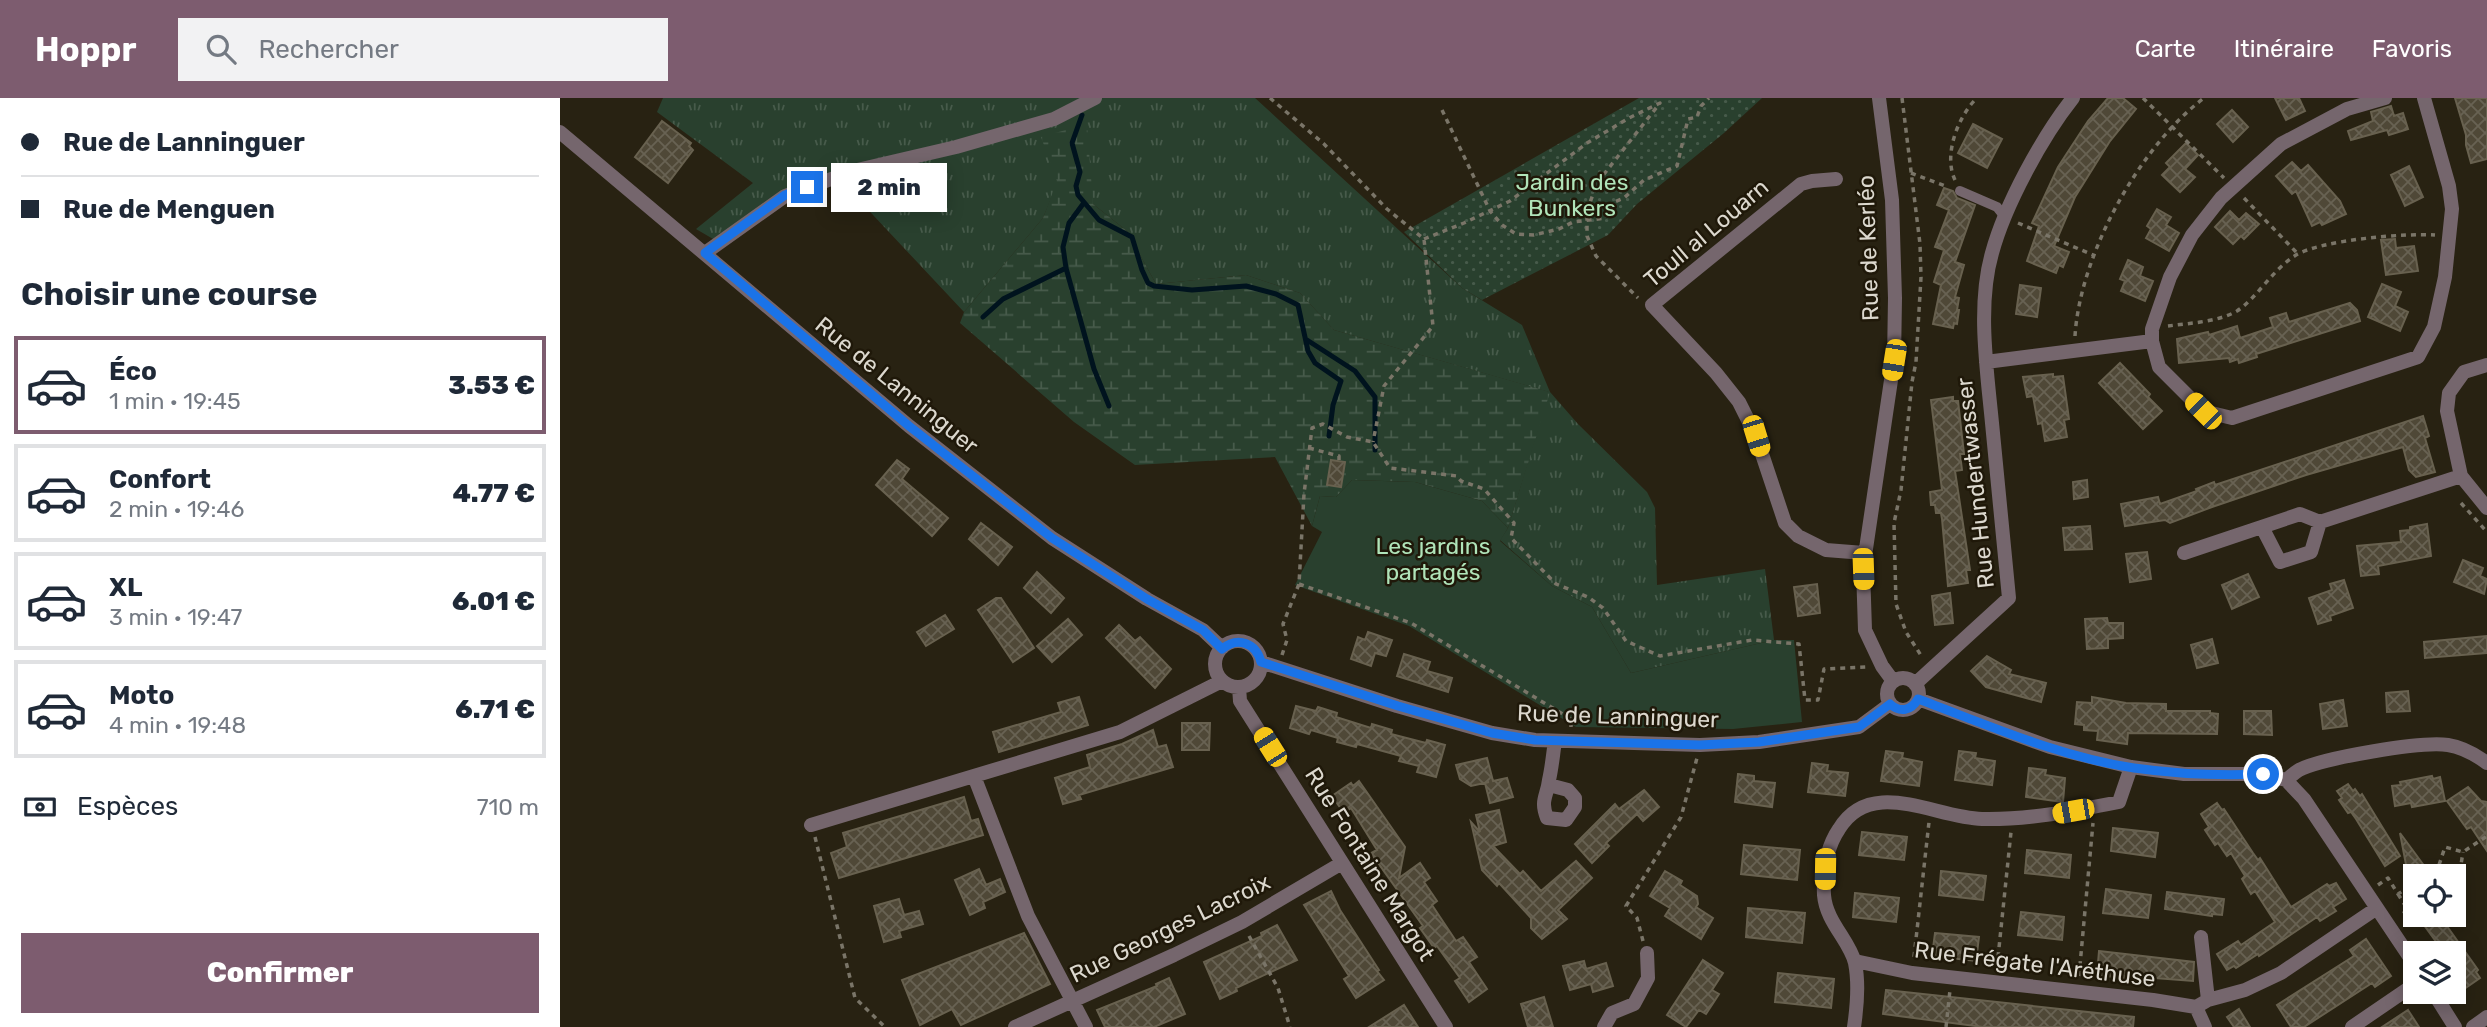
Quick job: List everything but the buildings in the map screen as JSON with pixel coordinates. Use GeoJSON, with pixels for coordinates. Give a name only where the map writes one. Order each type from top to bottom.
{"type":"FeatureCollection","features":[{"type":"Feature","properties":{"kind":"street"},"geometry":{"type":"LineString","coordinates":[[705,253],[785,195],[853,171],[956,147],[1054,119],[1095,98]]}},
{"type":"Feature","properties":{"kind":"street","name":"Rue de Kerléo"},"geometry":{"type":"LineString","coordinates":[[1879,98],[1892,200],[1894,360],[1864,553],[1865,631],[1882,666],[1893,681]]}},
{"type":"Feature","properties":{"kind":"street","name":"Rue Hundertwasser"},"geometry":{"type":"LineString","coordinates":[[1915,684],[2009,598],[1986,362],[1985,301],[1991,254],[2005,217],[2038,149],[2073,98]]}},
{"type":"Feature","properties":{"kind":"street"},"geometry":{"type":"LineString","coordinates":[[2385,98],[2347,108],[2281,144],[2221,198],[2192,235],[2170,277],[2152,335],[2159,367],[2203,411],[2232,418],[2418,357],[2434,327],[2445,277],[2452,208],[2449,186],[2424,98]]}},
{"type":"Feature","properties":{"kind":"street","name":"Rue de Lanninguer"},"geometry":{"type":"LineString","coordinates":[[560,132],[909,426],[1052,538],[1147,599],[1203,630],[1222,649]]}},
{"type":"Feature","properties":{"kind":"street","name":"Toull al Louarn"},"geometry":{"type":"LineString","coordinates":[[1836,179],[1801,184],[1652,305],[1716,373],[1739,402],[1756,436],[1785,523],[1798,536],[1826,550],[1864,553]]}},
{"type":"Feature","properties":{"kind":"street","name":"Rue Hundertwasser"},"geometry":{"type":"LineString","coordinates":[[1986,362],[2074,350],[2152,335]]}},
{"type":"Feature","properties":{"kind":"street"},"geometry":{"type":"LineString","coordinates":[[2487,365],[2464,372],[2449,393],[2447,411],[2461,476],[2487,508]]}},
{"type":"Feature","properties":{"kind":"street"},"geometry":{"type":"LineString","coordinates":[[2184,553],[2300,514],[2320,522],[2461,476]]}},
{"type":"Feature","properties":{"kind":"street"},"geometry":{"type":"LineString","coordinates":[[2262,527],[2280,562],[2311,552],[2320,522]]}},
{"type":"Feature","properties":{"kind":"street"},"geometry":{"type":"LineString","coordinates":[[1235,642],[1249,644],[1255,649],[1261,662],[1258,677],[1246,686],[1239,687],[1222,681],[1215,665],[1222,649],[1235,642]]}},
{"type":"Feature","properties":{"kind":"street","name":"Rue de Lanninguer"},"geometry":{"type":"LineString","coordinates":[[1261,662],[1492,733],[1555,741],[1700,745],[1759,742],[1859,727],[1890,704]]}},
{"type":"Feature","properties":{"kind":"street"},"geometry":{"type":"LineString","coordinates":[[1907,679],[1915,684],[1919,691],[1913,706],[1905,710],[1890,704],[1887,692],[1893,681],[1907,679]]}},
{"type":"Feature","properties":{"kind":"street"},"geometry":{"type":"LineString","coordinates":[[811,825],[1120,732],[1222,681]]}},
{"type":"Feature","properties":{"kind":"street","name":"Rue Fontaine Margot"},"geometry":{"type":"LineString","coordinates":[[1239,687],[1240,701],[1446,1027]]}},
{"type":"Feature","properties":{"kind":"street"},"geometry":{"type":"LineString","coordinates":[[1918,699],[2050,747],[2131,767],[2184,774],[2263,774],[2286,780],[2304,799],[2403,947]]}},
{"type":"Feature","properties":{"kind":"street"},"geometry":{"type":"LineString","coordinates":[[1549,785],[1555,741]]}},
{"type":"Feature","properties":{"kind":"street"},"geometry":{"type":"LineString","coordinates":[[2286,780],[2296,771],[2312,765],[2409,746],[2448,745],[2487,763]]}},
{"type":"Feature","properties":{"kind":"street"},"geometry":{"type":"LineString","coordinates":[[1854,1027],[1857,1003],[1854,961],[1833,925],[1824,898],[1825,869],[1832,839],[1844,820],[1861,807],[1879,801],[1905,803],[1966,819],[2012,820],[2119,802],[2131,767]]}},
{"type":"Feature","properties":{"kind":"street"},"geometry":{"type":"LineString","coordinates":[[974,776],[1028,916],[1086,1027]]}},
{"type":"Feature","properties":{"kind":"street","name":"Rue Georges Lacroix"},"geometry":{"type":"LineString","coordinates":[[1014,1027],[1242,922],[1342,863]]}},
{"type":"Feature","properties":{"kind":"street","name":"Rue Frégate l'Aréthuse"},"geometry":{"type":"LineString","coordinates":[[1854,961],[1952,978],[2202,1004],[2245,990],[2281,973],[2377,908]]}},
{"type":"Feature","properties":{"kind":"street"},"geometry":{"type":"LineString","coordinates":[[2201,937],[2205,1027]]}},
{"type":"Feature","properties":{"kind":"street"},"geometry":{"type":"LineString","coordinates":[[1604,1027],[1612,1013],[1634,1004],[1648,978],[1647,953]]}},
{"type":"Feature","properties":{"kind":"street"},"geometry":{"type":"LineString","coordinates":[[2359,1025],[2403,993]]}},
{"type":"Feature","properties":{"kind":"street"},"geometry":{"type":"LineString","coordinates":[[2441,1004],[2455,1027]]}},
{"type":"Feature","properties":{"kind":"street"},"geometry":{"type":"LineString","coordinates":[[2473,1027],[2487,1017]]}},
{"type":"Feature","properties":{"kind":"lane"},"geometry":{"type":"LineString","coordinates":[[1960,191],[1997,207],[2005,217]]}},
{"type":"Feature","properties":{"kind":"path"},"geometry":{"type":"LineString","coordinates":[[1270,98],[1324,144],[1387,209],[1424,239],[1433,326],[1384,386],[1373,442]]}},
{"type":"Feature","properties":{"kind":"path"},"geometry":{"type":"LineString","coordinates":[[1652,305],[1634,296],[1596,256],[1587,236],[1587,211],[1597,183],[1665,98]]}},
{"type":"Feature","properties":{"kind":"path"},"geometry":{"type":"LineString","coordinates":[[1442,110],[1490,211],[1502,225],[1516,234],[1534,235],[1559,229],[1573,222],[1606,218],[1612,203],[1624,198],[1644,180],[1676,166],[1688,120],[1697,117],[1701,106],[1709,98]]}},
{"type":"Feature","properties":{"kind":"path"},"geometry":{"type":"LineString","coordinates":[[1902,98],[1920,244],[1920,316],[1901,490],[1894,523],[1896,604],[1906,632],[1931,670]]}},
{"type":"Feature","properties":{"kind":"path"},"geometry":{"type":"LineString","coordinates":[[1960,191],[1949,159],[1968,107],[1978,98]]}},
{"type":"Feature","properties":{"kind":"path"},"geometry":{"type":"LineString","coordinates":[[2143,98],[2298,254]]}},
{"type":"Feature","properties":{"kind":"path"},"geometry":{"type":"LineString","coordinates":[[2074,350],[2076,313],[2093,255],[2112,212],[2137,170],[2173,127],[2204,98]]}},
{"type":"Feature","properties":{"kind":"path"},"geometry":{"type":"LineString","coordinates":[[1424,239],[1510,201],[1587,143],[1660,103]]}},
{"type":"Feature","properties":{"kind":"path"},"geometry":{"type":"LineString","coordinates":[[1911,173],[1960,191]]}},
{"type":"Feature","properties":{"kind":"path"},"geometry":{"type":"LineString","coordinates":[[2005,217],[2093,255]]}},
{"type":"Feature","properties":{"kind":"path"},"geometry":{"type":"LineString","coordinates":[[2152,335],[2238,310],[2268,278],[2298,254],[2344,242],[2385,236],[2448,236]]}},
{"type":"Feature","properties":{"kind":"path"},"geometry":{"type":"LineString","coordinates":[[1279,667],[1287,640],[1283,624],[1299,584],[1312,428],[1323,424],[1340,434],[1373,442],[1390,468],[1457,476],[1461,481],[1484,489],[1514,523],[1511,538],[1556,584],[1588,597],[1603,608],[1626,640],[1660,656],[1752,640],[1799,644],[1805,700],[1818,700],[1824,669],[1882,666]]}},
{"type":"Feature","properties":{"kind":"path"},"geometry":{"type":"LineString","coordinates":[[1310,448],[1330,452],[1339,456],[1339,460]]}},
{"type":"Feature","properties":{"kind":"path"},"geometry":{"type":"LineString","coordinates":[[1299,584],[1411,623],[1570,719],[1573,741]]}},
{"type":"Feature","properties":{"kind":"path"},"geometry":{"type":"LineString","coordinates":[[1647,953],[1637,918],[1626,906],[1681,817],[1700,745]]}},
{"type":"Feature","properties":{"kind":"path"},"geometry":{"type":"LineString","coordinates":[[1912,973],[1930,810]]}},
{"type":"Feature","properties":{"kind":"path"},"geometry":{"type":"LineString","coordinates":[[2077,991],[2093,817]]}},
{"type":"Feature","properties":{"kind":"path"},"geometry":{"type":"LineString","coordinates":[[1997,964],[2012,820]]}},
{"type":"Feature","properties":{"kind":"path"},"geometry":{"type":"LineString","coordinates":[[811,825],[855,998],[885,1027]]}},
{"type":"Feature","properties":{"kind":"path"},"geometry":{"type":"LineString","coordinates":[[2461,864],[2463,852],[2487,836]]}},
{"type":"Feature","properties":{"kind":"path"},"geometry":{"type":"LineString","coordinates":[[2439,864],[2445,847],[2463,852]]}},
{"type":"Feature","properties":{"kind":"path"},"geometry":{"type":"LineString","coordinates":[[2366,892],[2388,878],[2398,894],[2403,891]]}},
{"type":"Feature","properties":{"kind":"path"},"geometry":{"type":"LineString","coordinates":[[1242,922],[1278,988],[1290,1027]]}},
{"type":"Feature","properties":{"kind":"path"},"geometry":{"type":"LineString","coordinates":[[1946,1027],[1952,978]]}},
{"type":"Feature","properties":{"kind":"green space"},"geometry":{"type":"Polygon","coordinates":[[[663,98],[1255,98],[1462,288],[1522,325],[1550,392],[1578,424],[1647,492],[1655,508],[1657,585],[1765,569],[1774,640],[1631,673],[1592,607],[1552,586],[1500,540],[1508,528],[1549,392],[1334,330],[1300,293],[1246,275],[1156,284],[1127,231],[1058,181],[1043,218],[964,312],[843,183],[804,192],[720,243],[696,229],[753,183],[657,112],[663,98]]]}},
{"type":"Feature","properties":{"kind":"green space","name":"Jardin des Bunkers"},"geometry":{"type":"Polygon","coordinates":[[[1639,98],[1762,98],[1724,133],[1637,204],[1608,235],[1482,300],[1462,288],[1404,232],[1639,98]]]}},
{"type":"Feature","properties":{"kind":"green space"},"geometry":{"type":"Polygon","coordinates":[[[1087,124],[1093,204],[1127,231],[1156,284],[1246,275],[1300,293],[1334,330],[1550,392],[1508,528],[1482,501],[1415,482],[1352,480],[1336,497],[1320,496],[1312,526],[1275,457],[1135,465],[1074,422],[960,323],[964,312],[1043,218],[1057,181],[1041,137],[1087,124]]]}},
{"type":"Feature","properties":{"kind":"green space","name":"Les jardins partagés"},"geometry":{"type":"Polygon","coordinates":[[[1352,480],[1415,482],[1482,501],[1508,528],[1500,541],[1552,586],[1592,607],[1631,673],[1774,640],[1794,640],[1802,722],[1733,729],[1576,727],[1409,626],[1295,585],[1322,532],[1312,526],[1320,496],[1336,497],[1352,480]]]}},
{"type":"Feature","properties":{"kind":"waterway"},"geometry":{"type":"LineString","coordinates":[[1082,115],[1072,143],[1080,172],[1076,186],[1078,195],[1099,220],[1132,237],[1148,283],[1192,290],[1246,286],[1276,294],[1298,305],[1308,351],[1315,363],[1341,381],[1333,405],[1329,436]]}},
{"type":"Feature","properties":{"kind":"waterway"},"geometry":{"type":"LineString","coordinates":[[1083,204],[1069,223],[1063,247],[1066,268],[1094,369],[1109,406]]}},
{"type":"Feature","properties":{"kind":"waterway"},"geometry":{"type":"LineString","coordinates":[[983,317],[1003,299],[1066,268]]}},
{"type":"Feature","properties":{"kind":"waterway"},"geometry":{"type":"LineString","coordinates":[[1307,340],[1355,371],[1375,397],[1375,450]]}},
{"type":"Feature","properties":{"kind":"route"},"geometry":{"type":"LineString","coordinates":[[807,187],[785,195],[705,253],[909,426],[1052,538],[1147,599],[1203,630],[1222,649],[1235,642],[1249,644],[1259,655],[1261,662],[1492,733],[1535,740],[1700,745],[1759,742],[1859,727],[1890,704],[1905,710],[1913,706],[1918,699],[2050,747],[2131,767],[2184,774],[2263,774]]}}]}
